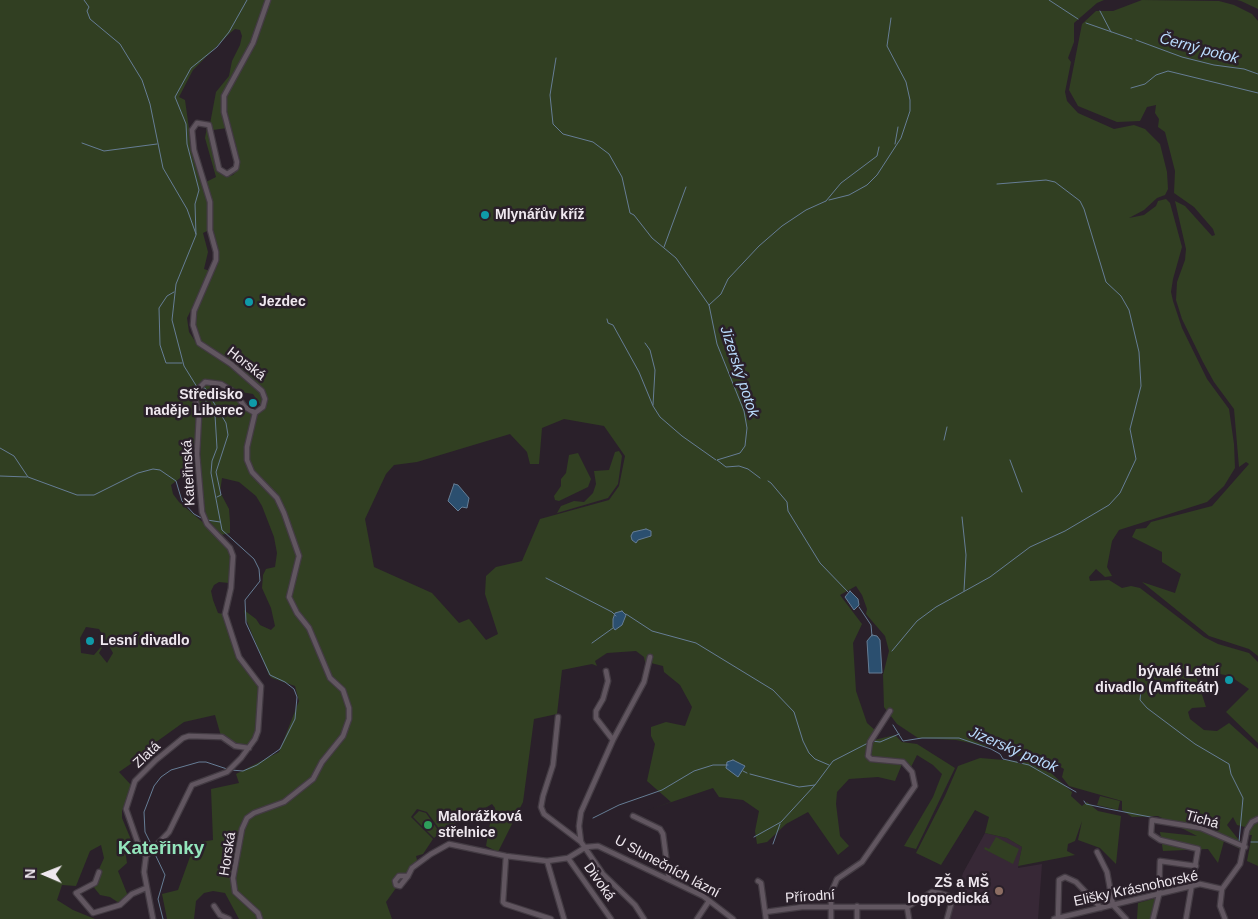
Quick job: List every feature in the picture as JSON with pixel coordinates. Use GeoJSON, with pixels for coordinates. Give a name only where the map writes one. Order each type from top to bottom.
{"type":"FeatureCollection","features":[{"type":"Feature","properties":{"kind":"street","name":"Horská"},"geometry":{"type":"LineString","coordinates":[[260,919],[258,913],[235,892],[233,878],[242,829],[247,818],[254,813],[284,802],[313,779],[327,754],[343,736],[349,719],[349,708],[343,690],[330,678],[309,628],[297,613],[289,597],[299,556],[298,548],[277,498],[252,472],[247,460],[247,447],[255,413],[263,407],[265,399],[262,391],[237,370],[199,343],[193,325],[194,312],[216,260],[216,252],[210,230],[210,202],[191,134],[193,127],[197,123],[209,125],[219,170],[227,174],[236,168],[237,162],[224,112],[224,96],[254,44],[268,0]]}},
{"type":"Feature","properties":{"kind":"street","name":"Kateřinská"},"geometry":{"type":"LineString","coordinates":[[148,854],[169,832],[192,786],[227,772],[248,748],[258,731],[262,692],[257,679],[239,657],[225,614],[233,556],[230,548],[207,524],[202,512],[197,454],[199,415],[194,393],[200,385],[210,382],[226,386],[234,392],[245,407],[255,413]]}},
{"type":"Feature","properties":{"kind":"street"},"geometry":{"type":"LineString","coordinates":[[581,842],[580,826],[582,812],[613,740],[644,682],[650,657]]}},
{"type":"Feature","properties":{"kind":"street"},"geometry":{"type":"LineString","coordinates":[[606,671],[608,681],[603,699],[596,711],[596,718],[613,740]]}},
{"type":"Feature","properties":{"kind":"street"},"geometry":{"type":"LineString","coordinates":[[831,919],[831,893],[836,879],[862,862],[915,786],[912,772],[906,765],[898,760],[871,760],[868,756],[870,743],[888,714]]}},
{"type":"Feature","properties":{"kind":"street"},"geometry":{"type":"LineString","coordinates":[[558,717],[553,765],[542,807],[544,814],[586,847],[603,874],[635,905],[644,919]]}},
{"type":"Feature","properties":{"kind":"street","name":"Zlatá"},"geometry":{"type":"LineString","coordinates":[[148,854],[140,849],[126,809],[135,781],[156,760],[183,738],[189,736],[222,737],[235,746],[248,748]]}},
{"type":"Feature","properties":{"kind":"street"},"geometry":{"type":"LineString","coordinates":[[633,816],[660,829],[663,834],[669,879]]}},
{"type":"Feature","properties":{"kind":"street","name":"Tichá"},"geometry":{"type":"LineString","coordinates":[[1196,866],[1198,849],[1160,840],[1151,834],[1152,820],[1201,828],[1245,847]]}},
{"type":"Feature","properties":{"kind":"street"},"geometry":{"type":"LineString","coordinates":[[1225,919],[1220,906],[1222,890],[1240,864],[1247,830],[1252,822],[1258,820]]}},
{"type":"Feature","properties":{"kind":"street"},"geometry":{"type":"LineString","coordinates":[[408,876],[412,868],[449,844],[506,856],[547,861],[568,858],[586,847]]}},
{"type":"Feature","properties":{"kind":"street","name":"U Slunečních lázní"},"geometry":{"type":"LineString","coordinates":[[586,847],[602,846],[709,900],[733,919]]}},
{"type":"Feature","properties":{"kind":"street"},"geometry":{"type":"LineString","coordinates":[[1097,852],[1107,872],[1113,905],[1126,919]]}},
{"type":"Feature","properties":{"kind":"street"},"geometry":{"type":"LineString","coordinates":[[148,854],[144,863],[146,888],[153,919]]}},
{"type":"Feature","properties":{"kind":"street"},"geometry":{"type":"LineString","coordinates":[[506,856],[503,902],[551,919]]}},
{"type":"Feature","properties":{"kind":"street","name":"Divoká"},"geometry":{"type":"LineString","coordinates":[[568,858],[611,919]]}},
{"type":"Feature","properties":{"kind":"street"},"geometry":{"type":"LineString","coordinates":[[547,861],[564,919]]}},
{"type":"Feature","properties":{"kind":"street"},"geometry":{"type":"LineString","coordinates":[[1153,919],[1159,895],[1160,861],[1196,866],[1186,919]]}},
{"type":"Feature","properties":{"kind":"street"},"geometry":{"type":"LineString","coordinates":[[99,872],[95,883],[76,893],[93,913],[120,905],[132,894],[146,888]]}},
{"type":"Feature","properties":{"kind":"street"},"geometry":{"type":"LineString","coordinates":[[1056,919],[1059,880],[1065,877],[1076,882],[1101,908]]}},
{"type":"Feature","properties":{"kind":"street"},"geometry":{"type":"LineString","coordinates":[[758,881],[761,883],[766,919]]}},
{"type":"Feature","properties":{"kind":"street","name":"Elišky Krásnohorské"},"geometry":{"type":"LineString","coordinates":[[1056,919],[1200,884],[1222,890]]}},
{"type":"Feature","properties":{"kind":"street"},"geometry":{"type":"LineString","coordinates":[[909,919],[907,907],[932,892],[953,897],[947,919]]}},
{"type":"Feature","properties":{"kind":"street"},"geometry":{"type":"LineString","coordinates":[[697,919],[709,900]]}},
{"type":"Feature","properties":{"kind":"street"},"geometry":{"type":"LineString","coordinates":[[214,906],[220,915],[229,919]]}},
{"type":"Feature","properties":{"kind":"street","name":"Přírodní"},"geometry":{"type":"LineString","coordinates":[[765,912],[802,907],[830,906],[907,907]]}},
{"type":"Feature","properties":{"kind":"street"},"geometry":{"type":"LineString","coordinates":[[857,906],[857,919]]}},
{"type":"Feature","properties":{"kind":"shaded area","name":"ZŠ a MŠ logopedická"},"geometry":{"type":"Polygon","coordinates":[[[985,833],[1007,838],[1022,847],[1018,868],[1042,864],[1038,919],[949,919],[963,873],[985,833]]]}},
{"type":"Feature","properties":{"kind":"green space"},"geometry":{"type":"Polygon","coordinates":[[[0,0],[266,0],[252,43],[223,92],[221,102],[227,128],[213,130],[210,124],[216,92],[229,76],[232,61],[240,45],[242,36],[240,30],[235,29],[230,33],[193,70],[179,97],[185,100],[192,150],[208,203],[209,230],[203,233],[208,252],[204,269],[210,271],[187,318],[189,332],[197,344],[230,366],[261,392],[263,399],[261,406],[253,394],[235,391],[217,381],[205,381],[197,385],[192,394],[197,416],[196,473],[180,478],[171,485],[173,494],[179,502],[206,525],[231,556],[229,583],[219,582],[214,585],[211,591],[218,613],[223,614],[237,657],[259,687],[257,731],[249,745],[242,746],[235,745],[221,736],[215,715],[184,722],[119,772],[132,786],[122,811],[122,818],[134,847],[125,850],[127,863],[118,871],[128,896],[119,903],[110,897],[100,895],[92,885],[104,858],[101,845],[90,851],[76,886],[62,885],[57,900],[73,910],[95,919],[0,919],[0,0]],[[86,627],[80,638],[81,653],[94,655],[106,641],[99,629],[86,627]],[[108,644],[103,646],[99,653],[107,663],[113,653],[108,644]]]}},
{"type":"Feature","properties":{"kind":"green space"},"geometry":{"type":"Polygon","coordinates":[[[270,0],[1104,0],[1097,3],[1074,23],[1074,42],[1068,58],[1071,62],[1065,92],[1067,101],[1078,113],[1114,129],[1134,125],[1145,129],[1160,144],[1167,172],[1168,189],[1165,195],[1157,198],[1144,210],[1129,218],[1144,215],[1156,206],[1158,201],[1166,199],[1170,203],[1182,247],[1173,279],[1171,292],[1173,301],[1182,328],[1207,379],[1229,409],[1235,468],[1224,486],[1207,502],[1119,530],[1112,541],[1107,567],[1112,576],[1105,577],[1096,569],[1089,577],[1090,581],[1109,580],[1122,588],[1131,586],[1140,588],[1204,637],[1218,644],[1249,653],[1258,662],[1258,743],[1226,712],[1249,689],[1230,676],[1220,674],[1196,676],[1206,707],[1192,708],[1188,712],[1190,719],[1204,730],[1217,731],[1229,723],[1258,749],[1258,866],[1247,861],[1252,835],[1249,835],[1245,827],[1237,825],[1233,817],[1227,825],[1242,844],[1240,849],[1224,841],[1218,863],[1208,849],[1163,851],[1160,832],[1197,836],[1158,816],[1132,817],[1122,810],[1122,801],[1069,786],[1062,777],[1064,769],[1038,754],[1014,756],[990,747],[956,740],[918,738],[897,724],[884,707],[883,675],[889,651],[885,636],[866,614],[867,609],[862,595],[856,586],[840,595],[862,624],[853,643],[856,691],[867,723],[876,731],[868,740],[867,759],[871,762],[902,764],[895,781],[878,777],[849,779],[837,792],[836,804],[840,836],[849,846],[838,855],[808,812],[786,824],[767,842],[757,844],[755,831],[759,811],[743,800],[719,797],[713,788],[648,810],[671,802],[647,781],[655,744],[651,736],[651,727],[666,722],[685,726],[692,707],[680,685],[664,672],[663,666],[651,663],[649,668],[646,667],[644,657],[636,651],[607,653],[595,661],[597,666],[592,664],[562,670],[557,714],[534,719],[523,802],[498,852],[486,846],[490,823],[486,818],[495,808],[492,804],[466,819],[440,830],[427,812],[417,809],[411,817],[433,839],[423,854],[416,856],[417,860],[407,873],[397,876],[393,882],[396,888],[386,902],[392,919],[239,919],[225,893],[213,891],[204,893],[196,901],[194,919],[167,919],[162,894],[178,890],[195,843],[213,840],[211,789],[239,783],[236,774],[279,752],[299,701],[295,686],[272,678],[269,675],[244,610],[256,619],[260,625],[271,630],[275,626],[271,608],[262,588],[263,575],[266,569],[275,567],[277,553],[274,537],[262,506],[256,496],[239,482],[222,478],[220,492],[229,509],[230,533],[221,535],[206,517],[200,472],[201,415],[197,395],[199,388],[206,385],[217,385],[216,394],[226,399],[232,394],[244,409],[256,415],[265,408],[267,399],[265,390],[232,362],[200,341],[193,330],[196,307],[201,302],[218,261],[219,252],[213,229],[212,202],[206,182],[216,177],[205,138],[207,127],[217,171],[227,177],[233,175],[238,169],[240,161],[227,111],[226,96],[256,44],[270,0]],[[564,419],[542,428],[539,464],[530,464],[527,452],[510,434],[417,462],[394,465],[386,474],[365,519],[374,567],[432,593],[459,623],[469,619],[486,640],[498,634],[485,594],[486,576],[496,567],[522,561],[540,519],[609,500],[619,486],[625,456],[604,426],[564,419]]]}},
{"type":"Feature","properties":{"kind":"green space"},"geometry":{"type":"Polygon","coordinates":[[[1142,0],[1219,1],[1234,5],[1252,14],[1258,21],[1258,656],[1249,649],[1209,636],[1142,582],[1175,593],[1181,574],[1162,562],[1162,552],[1132,537],[1136,529],[1146,528],[1151,522],[1212,506],[1249,464],[1246,462],[1239,467],[1234,409],[1214,382],[1203,362],[1182,319],[1176,300],[1177,282],[1185,260],[1186,249],[1175,201],[1185,206],[1212,236],[1215,235],[1213,229],[1194,207],[1174,193],[1175,171],[1165,132],[1158,127],[1159,119],[1155,113],[1156,105],[1147,107],[1140,121],[1117,122],[1078,106],[1069,90],[1082,24],[1096,11],[1113,11],[1142,0]]]}},
{"type":"Feature","properties":{"kind":"green space"},"geometry":{"type":"Polygon","coordinates":[[[1237,0],[1258,0],[1258,9],[1241,1],[1237,0]]]}},
{"type":"Feature","properties":{"kind":"green space"},"geometry":{"type":"Polygon","coordinates":[[[619,451],[622,456],[618,484],[608,498],[557,513],[561,506],[574,501],[584,502],[593,493],[596,484],[594,471],[609,470],[615,452],[619,451]]]}},
{"type":"Feature","properties":{"kind":"green space"},"geometry":{"type":"Polygon","coordinates":[[[578,453],[591,479],[588,487],[559,501],[555,500],[554,496],[561,486],[561,479],[566,473],[569,455],[578,453]]]}},
{"type":"Feature","properties":{"kind":"green space"},"geometry":{"type":"Polygon","coordinates":[[[895,735],[902,742],[917,744],[955,768],[916,849],[904,846],[933,797],[942,774],[933,765],[917,755],[911,767],[899,759],[872,757],[870,746],[874,740],[895,735]]]}},
{"type":"Feature","properties":{"kind":"green space"},"geometry":{"type":"Polygon","coordinates":[[[980,758],[1040,763],[1072,792],[1071,796],[1082,806],[1087,802],[1098,811],[1121,816],[1116,864],[1100,848],[1078,840],[1082,821],[1075,841],[1068,844],[1067,851],[1075,855],[1018,866],[1022,847],[1007,838],[985,833],[989,817],[975,810],[941,865],[916,853],[958,766],[980,758]]]}},
{"type":"Feature","properties":{"kind":"green space"},"geometry":{"type":"Polygon","coordinates":[[[1100,796],[1120,801],[1118,810],[1097,805],[1100,796]]]}},
{"type":"Feature","properties":{"kind":"green space","name":"Malorážková střelnice"},"geometry":{"type":"Polygon","coordinates":[[[419,811],[426,813],[440,833],[434,838],[413,817],[419,811]]]}},
{"type":"Feature","properties":{"kind":"green space"},"geometry":{"type":"Polygon","coordinates":[[[996,837],[1019,849],[1013,864],[984,849],[985,847],[989,849],[996,837]]]}},
{"type":"Feature","properties":{"kind":"green space"},"geometry":{"type":"Polygon","coordinates":[[[1156,898],[1151,919],[1137,919],[1138,903],[1156,898]]]}},
{"type":"Feature","properties":{"kind":"water"},"geometry":{"type":"Polygon","coordinates":[[[454,484],[458,485],[469,498],[467,508],[462,507],[458,511],[448,501],[454,484]]]}},
{"type":"Feature","properties":{"kind":"water"},"geometry":{"type":"Polygon","coordinates":[[[646,529],[651,531],[651,536],[638,540],[636,543],[632,540],[633,532],[646,529]]]}},
{"type":"Feature","properties":{"kind":"water"},"geometry":{"type":"Polygon","coordinates":[[[850,591],[858,599],[859,605],[854,610],[845,597],[850,591]]]}},
{"type":"Feature","properties":{"kind":"water"},"geometry":{"type":"Polygon","coordinates":[[[622,611],[626,615],[622,625],[615,630],[613,619],[615,613],[622,611]]]}},
{"type":"Feature","properties":{"kind":"water"},"geometry":{"type":"Polygon","coordinates":[[[872,635],[877,636],[880,640],[882,673],[869,673],[867,641],[872,635]]]}},
{"type":"Feature","properties":{"kind":"water"},"geometry":{"type":"Polygon","coordinates":[[[733,760],[745,766],[738,777],[726,768],[727,762],[733,760]]]}},
{"type":"Feature","properties":{"kind":"waterway"},"geometry":{"type":"LineString","coordinates":[[84,0],[89,7],[87,11],[90,19],[120,44],[142,80],[150,104],[163,168],[187,209],[196,234]]}},
{"type":"Feature","properties":{"kind":"waterway"},"geometry":{"type":"LineString","coordinates":[[197,387],[184,366],[172,320],[176,284],[196,235],[195,204],[199,190],[187,144],[186,124],[175,97],[191,68],[217,47],[229,32],[247,0]]}},
{"type":"Feature","properties":{"kind":"waterway","name":"Černý potok"},"geometry":{"type":"LineString","coordinates":[[1049,0],[1078,19]]}},
{"type":"Feature","properties":{"kind":"waterway"},"geometry":{"type":"LineString","coordinates":[[1100,11],[1111,32]]}},
{"type":"Feature","properties":{"kind":"waterway"},"geometry":{"type":"LineString","coordinates":[[829,200],[849,195],[867,185],[877,175],[901,138],[910,111],[910,100],[906,82],[887,46],[891,18]]}},
{"type":"Feature","properties":{"kind":"waterway","name":"Černý potok"},"geometry":{"type":"LineString","coordinates":[[1086,23],[1132,39]]}},
{"type":"Feature","properties":{"kind":"waterway","name":"Černý potok"},"geometry":{"type":"LineString","coordinates":[[1136,40],[1182,57],[1214,65],[1244,69],[1258,74]]}},
{"type":"Feature","properties":{"kind":"waterway","name":"Jizerský potok"},"geometry":{"type":"LineString","coordinates":[[556,58],[550,95],[553,124],[563,134],[593,142],[609,154],[622,177],[630,213],[634,215],[652,238],[676,258],[709,305],[717,344],[744,411],[747,428],[745,446],[740,453],[717,460],[726,467],[739,466],[748,469],[760,478]]}},
{"type":"Feature","properties":{"kind":"waterway"},"geometry":{"type":"LineString","coordinates":[[1131,88],[1145,84],[1156,75],[1168,71],[1258,93]]}},
{"type":"Feature","properties":{"kind":"waterway"},"geometry":{"type":"LineString","coordinates":[[895,144],[898,127]]}},
{"type":"Feature","properties":{"kind":"waterway"},"geometry":{"type":"LineString","coordinates":[[82,143],[104,151],[157,144]]}},
{"type":"Feature","properties":{"kind":"waterway"},"geometry":{"type":"LineString","coordinates":[[826,201],[841,183],[877,156],[879,147]]}},
{"type":"Feature","properties":{"kind":"waterway"},"geometry":{"type":"LineString","coordinates":[[892,651],[917,621],[936,607],[990,577],[1030,547],[1065,531],[1109,505],[1120,493],[1136,459],[1130,429],[1141,386],[1139,352],[1129,310],[1121,296],[1106,282],[1080,201],[1055,182],[1046,180],[997,184]]}},
{"type":"Feature","properties":{"kind":"waterway"},"geometry":{"type":"LineString","coordinates":[[664,247],[686,187]]}},
{"type":"Feature","properties":{"kind":"waterway"},"geometry":{"type":"LineString","coordinates":[[709,305],[721,294],[728,279],[759,246],[782,226],[806,210],[826,201]]}},
{"type":"Feature","properties":{"kind":"waterway"},"geometry":{"type":"LineString","coordinates":[[174,292],[167,296],[159,308],[160,345],[166,363],[182,363]]}},
{"type":"Feature","properties":{"kind":"waterway"},"geometry":{"type":"LineString","coordinates":[[607,319],[608,323],[613,325],[639,372],[653,406],[660,417],[682,436],[716,460]]}},
{"type":"Feature","properties":{"kind":"waterway"},"geometry":{"type":"LineString","coordinates":[[645,343],[650,350],[655,370],[653,405]]}},
{"type":"Feature","properties":{"kind":"waterway"},"geometry":{"type":"LineString","coordinates":[[201,388],[205,388],[226,423],[228,435],[216,472],[221,495],[217,497]]}},
{"type":"Feature","properties":{"kind":"waterway"},"geometry":{"type":"LineString","coordinates":[[199,391],[215,415],[217,448],[212,461],[211,473],[222,530],[254,559],[259,569],[260,581],[245,600],[246,623],[270,675],[285,682],[294,689],[297,697],[295,719],[280,749],[257,765],[243,771],[231,770]]}},
{"type":"Feature","properties":{"kind":"waterway"},"geometry":{"type":"LineString","coordinates":[[944,440],[947,427]]}},
{"type":"Feature","properties":{"kind":"waterway"},"geometry":{"type":"LineString","coordinates":[[0,448],[14,456],[28,477],[77,495],[94,495],[138,473],[153,469],[160,470],[176,481],[182,501],[194,514],[203,519]]}},
{"type":"Feature","properties":{"kind":"waterway"},"geometry":{"type":"LineString","coordinates":[[1010,460],[1022,492]]}},
{"type":"Feature","properties":{"kind":"waterway"},"geometry":{"type":"LineString","coordinates":[[0,476],[27,477]]}},
{"type":"Feature","properties":{"kind":"waterway","name":"Jizerský potok"},"geometry":{"type":"LineString","coordinates":[[768,481],[787,502],[788,511],[820,563],[848,592]]}},
{"type":"Feature","properties":{"kind":"waterway"},"geometry":{"type":"LineString","coordinates":[[962,517],[966,555],[964,591]]}},
{"type":"Feature","properties":{"kind":"waterway"},"geometry":{"type":"LineString","coordinates":[[207,520],[220,522]]}},
{"type":"Feature","properties":{"kind":"waterway"},"geometry":{"type":"LineString","coordinates":[[546,578],[612,612],[616,616]]}},
{"type":"Feature","properties":{"kind":"waterway","name":"Jizerský potok"},"geometry":{"type":"LineString","coordinates":[[859,607],[871,625],[872,636]]}},
{"type":"Feature","properties":{"kind":"waterway"},"geometry":{"type":"LineString","coordinates":[[626,614],[652,631],[696,643],[773,690],[794,712],[803,741],[809,753],[815,759],[829,765]]}},
{"type":"Feature","properties":{"kind":"waterway"},"geometry":{"type":"LineString","coordinates":[[592,643],[613,628]]}},
{"type":"Feature","properties":{"kind":"waterway"},"geometry":{"type":"LineString","coordinates":[[1141,690],[1140,700],[1147,708],[1195,744],[1229,764],[1231,774],[1243,798],[1239,842]]}},
{"type":"Feature","properties":{"kind":"waterway","name":"Jizerský potok"},"geometry":{"type":"LineString","coordinates":[[893,725],[903,741],[922,738],[959,738],[991,749],[1000,754],[1003,759],[1029,765],[1076,792]]}},
{"type":"Feature","properties":{"kind":"waterway"},"geometry":{"type":"LineString","coordinates":[[872,741],[880,742],[899,734]]}},
{"type":"Feature","properties":{"kind":"waterway"},"geometry":{"type":"LineString","coordinates":[[750,774],[799,787],[815,785],[833,761],[868,743]]}},
{"type":"Feature","properties":{"kind":"waterway"},"geometry":{"type":"LineString","coordinates":[[152,846],[145,832],[144,812],[154,786],[161,777],[171,770],[199,762],[206,762],[227,769]]}},
{"type":"Feature","properties":{"kind":"waterway"},"geometry":{"type":"LineString","coordinates":[[593,818],[619,805],[662,790],[694,771],[713,765],[728,765]]}},
{"type":"Feature","properties":{"kind":"waterway"},"geometry":{"type":"LineString","coordinates":[[743,771],[747,773]]}},
{"type":"Feature","properties":{"kind":"waterway"},"geometry":{"type":"LineString","coordinates":[[754,837],[781,822],[815,785]]}},
{"type":"Feature","properties":{"kind":"waterway","name":"Jizerský potok"},"geometry":{"type":"LineString","coordinates":[[1084,801],[1086,804],[1171,821]]}},
{"type":"Feature","properties":{"kind":"waterway"},"geometry":{"type":"LineString","coordinates":[[773,844],[780,824]]}},
{"type":"Feature","properties":{"kind":"waterway","name":"Jizerský potok"},"geometry":{"type":"LineString","coordinates":[[1251,842],[1258,842]]}},
{"type":"Feature","properties":{"kind":"waterway"},"geometry":{"type":"LineString","coordinates":[[153,850],[165,875],[158,899],[163,919]]}},
{"type":"Feature","properties":{"kind":"place","name":"Mlynářův kříž"},"geometry":{"type":"Point","coordinates":[485,215]}},
{"type":"Feature","properties":{"kind":"place","name":"Jezdec"},"geometry":{"type":"Point","coordinates":[249,302]}},
{"type":"Feature","properties":{"kind":"place","name":"Středisko naděje Liberec"},"geometry":{"type":"Point","coordinates":[253,403]}},
{"type":"Feature","properties":{"kind":"place","name":"Lesní divadlo"},"geometry":{"type":"Point","coordinates":[90,641]}},
{"type":"Feature","properties":{"kind":"place","name":"bývalé Letní divadlo (Amfiteátr)"},"geometry":{"type":"Point","coordinates":[1229,680]}},
{"type":"Feature","properties":{"kind":"place","name":"Malorážková střelnice"},"geometry":{"type":"Point","coordinates":[428,825]}},
{"type":"Feature","properties":{"kind":"place","name":"ZŠ a MŠ logopedická"},"geometry":{"type":"Point","coordinates":[999,891]}},
{"type":"Feature","properties":{"kind":"district","name":"Kateřinky"},"geometry":{"type":"Point","coordinates":[161,849]}}]}
